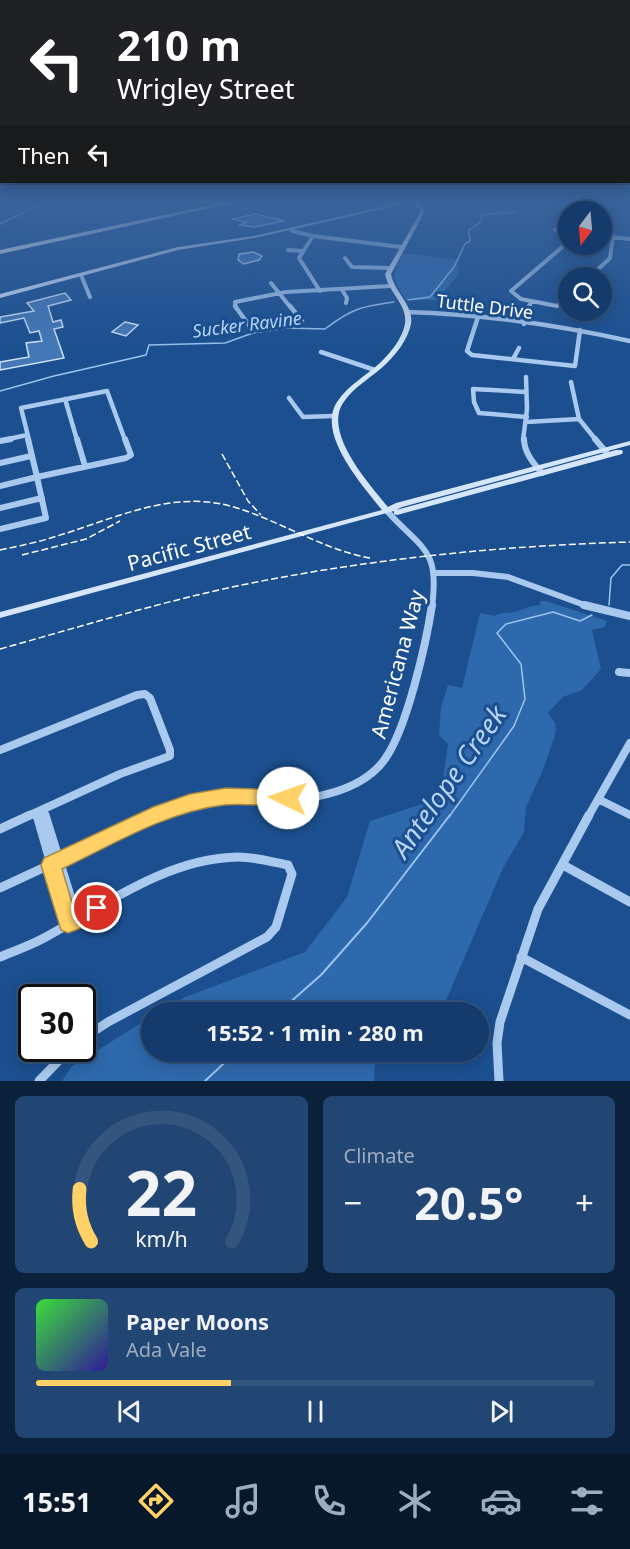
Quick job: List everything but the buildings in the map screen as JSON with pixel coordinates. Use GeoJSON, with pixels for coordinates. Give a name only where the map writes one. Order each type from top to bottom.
{"type":"FeatureCollection","features":[{"type":"Feature","properties":{"kind":"street"},"geometry":{"type":"LineString","coordinates":[[80,274],[157,252]]}},
{"type":"Feature","properties":{"kind":"street"},"geometry":{"type":"LineString","coordinates":[[0,294],[164,252]]}},
{"type":"Feature","properties":{"kind":"street"},"geometry":{"type":"LineString","coordinates":[[302,252],[300,261],[317,282],[320,291]]}},
{"type":"Feature","properties":{"kind":"street"},"geometry":{"type":"LineString","coordinates":[[387,511],[340,445],[336,437],[333,416],[346,394],[375,370],[398,346],[408,324],[407,312],[390,286],[387,276],[398,252]]}},
{"type":"Feature","properties":{"kind":"street"},"geometry":{"type":"LineString","coordinates":[[556,252],[512,288],[512,293],[531,302],[558,305]]}},
{"type":"Feature","properties":{"kind":"street"},"geometry":{"type":"LineString","coordinates":[[601,267],[610,258],[611,252]]}},
{"type":"Feature","properties":{"kind":"street"},"geometry":{"type":"LineString","coordinates":[[345,258],[352,267],[390,268]]}},
{"type":"Feature","properties":{"kind":"street"},"geometry":{"type":"LineString","coordinates":[[80,274],[90,297]]}},
{"type":"Feature","properties":{"kind":"street"},"geometry":{"type":"LineString","coordinates":[[271,283],[302,321]]}},
{"type":"Feature","properties":{"kind":"street"},"geometry":{"type":"LineString","coordinates":[[251,327],[234,303],[278,293],[390,286]]}},
{"type":"Feature","properties":{"kind":"street"},"geometry":{"type":"LineString","coordinates":[[342,290],[347,298],[346,303]]}},
{"type":"Feature","properties":{"kind":"street"},"geometry":{"type":"LineString","coordinates":[[524,324],[531,302]]}},
{"type":"Feature","properties":{"kind":"street","name":"Tuttle Drive"},"geometry":{"type":"LineString","coordinates":[[407,312],[447,313],[580,330],[630,341]]}},
{"type":"Feature","properties":{"kind":"street"},"geometry":{"type":"LineString","coordinates":[[478,317],[467,352],[513,359],[574,366],[580,330]]}},
{"type":"Feature","properties":{"kind":"street"},"geometry":{"type":"LineString","coordinates":[[513,359],[519,348]]}},
{"type":"Feature","properties":{"kind":"street"},"geometry":{"type":"LineString","coordinates":[[321,352],[375,370]]}},
{"type":"Feature","properties":{"kind":"street"},"geometry":{"type":"LineString","coordinates":[[526,377],[526,420],[523,443],[539,470]]}},
{"type":"Feature","properties":{"kind":"street"},"geometry":{"type":"LineString","coordinates":[[571,382],[579,419],[607,452]]}},
{"type":"Feature","properties":{"kind":"street"},"geometry":{"type":"LineString","coordinates":[[526,392],[473,389],[479,413],[526,420],[579,419]]}},
{"type":"Feature","properties":{"kind":"street"},"geometry":{"type":"LineString","coordinates":[[0,486],[37,478],[86,466],[126,458],[132,455],[107,391],[21,408],[31,456],[37,478],[42,498],[46,518],[0,529]]}},
{"type":"Feature","properties":{"kind":"street"},"geometry":{"type":"LineString","coordinates":[[289,398],[303,417],[333,416]]}},
{"type":"Feature","properties":{"kind":"street"},"geometry":{"type":"LineString","coordinates":[[65,399],[86,466]]}},
{"type":"Feature","properties":{"kind":"street"},"geometry":{"type":"LineString","coordinates":[[0,441],[27,435]]}},
{"type":"Feature","properties":{"kind":"street","name":"Pacific Street"},"geometry":{"type":"LineString","coordinates":[[0,615],[387,511],[399,511],[607,452],[630,443]]}},
{"type":"Feature","properties":{"kind":"street","name":"Pacific Street"},"geometry":{"type":"LineString","coordinates":[[607,452],[630,449]]}},
{"type":"Feature","properties":{"kind":"street"},"geometry":{"type":"LineString","coordinates":[[0,463],[31,456]]}},
{"type":"Feature","properties":{"kind":"street"},"geometry":{"type":"LineString","coordinates":[[0,508],[42,498]]}},
{"type":"Feature","properties":{"kind":"street","name":"Americana Way"},"geometry":{"type":"LineString","coordinates":[[314,797],[343,790],[360,782],[375,770],[394,744],[404,718],[435,598],[435,573],[425,549],[387,511]]}},
{"type":"Feature","properties":{"kind":"street"},"geometry":{"type":"LineString","coordinates":[[435,573],[473,573],[508,577],[526,582],[578,604],[630,616]]}},
{"type":"Feature","properties":{"kind":"street"},"geometry":{"type":"LineString","coordinates":[[620,672],[630,673]]}},
{"type":"Feature","properties":{"kind":"street"},"geometry":{"type":"LineString","coordinates":[[0,750],[137,695],[145,694],[150,698],[170,750],[170,756],[165,759],[120,774],[0,829]]}},
{"type":"Feature","properties":{"kind":"street"},"geometry":{"type":"LineString","coordinates":[[499,1081],[497,1043],[500,1022],[538,909],[622,753],[630,743]]}},
{"type":"Feature","properties":{"kind":"street"},"geometry":{"type":"LineString","coordinates":[[302,787],[310,790],[314,797],[310,808],[301,811],[291,807],[288,798],[292,791],[302,787]]}},
{"type":"Feature","properties":{"kind":"street"},"geometry":{"type":"LineString","coordinates":[[0,888],[147,818],[190,802],[226,796],[288,798]]}},
{"type":"Feature","properties":{"kind":"street"},"geometry":{"type":"LineString","coordinates":[[598,799],[630,815]]}},
{"type":"Feature","properties":{"kind":"street"},"geometry":{"type":"LineString","coordinates":[[40,812],[73,920]]}},
{"type":"Feature","properties":{"kind":"street"},"geometry":{"type":"LineString","coordinates":[[0,957],[41,939],[73,920],[175,870],[218,859],[238,857],[288,865],[292,874],[276,927],[267,938],[96,1030]]}},
{"type":"Feature","properties":{"kind":"street"},"geometry":{"type":"LineString","coordinates":[[563,865],[630,902]]}},
{"type":"Feature","properties":{"kind":"street"},"geometry":{"type":"LineString","coordinates":[[521,957],[630,1015]]}},
{"type":"Feature","properties":{"kind":"street"},"geometry":{"type":"LineString","coordinates":[[39,1081],[57,1062]]}},
{"type":"Feature","properties":{"kind":"shaded area"},"geometry":{"type":"Polygon","coordinates":[[[403,253],[459,260],[458,275],[437,300],[406,300],[395,277],[396,267],[403,253]]]}},
{"type":"Feature","properties":{"kind":"shaded area"},"geometry":{"type":"Polygon","coordinates":[[[540,601],[546,601],[607,621],[605,627],[592,630],[601,669],[582,690],[563,697],[548,713],[555,723],[556,732],[543,770],[526,807],[524,832],[503,868],[445,1002],[176,1002],[305,952],[347,897],[370,821],[425,803],[442,786],[448,744],[439,735],[441,707],[448,685],[462,688],[480,613],[495,616],[540,605],[540,601]]]}},
{"type":"Feature","properties":{"kind":"shaded area"},"geometry":{"type":"Polygon","coordinates":[[[141,1023],[141,1062],[378,1062],[375,1065],[374,1081],[62,1081],[72,1066],[78,1062],[96,1062],[96,1051],[141,1023]]]}},
{"type":"Feature","properties":{"kind":"waterway","name":"Sucker Ravine"},"geometry":{"type":"LineString","coordinates":[[408,300],[430,297],[454,267],[461,252]]}},
{"type":"Feature","properties":{"kind":"waterway","name":"Sucker Ravine"},"geometry":{"type":"LineString","coordinates":[[0,391],[146,355],[149,345],[225,343],[253,333],[287,328],[325,329],[357,310],[394,302]]}},
{"type":"Feature","properties":{"kind":"waterway","name":"Antelope Creek"},"geometry":{"type":"LineString","coordinates":[[609,605],[611,578],[622,565],[630,565]]}},
{"type":"Feature","properties":{"kind":"waterway","name":"Antelope Creek"},"geometry":{"type":"LineString","coordinates":[[449,817],[514,726],[525,699],[521,664],[497,633],[506,624],[553,612],[580,621],[592,615]]}},
{"type":"Feature","properties":{"kind":"waterway","name":"Antelope Creek"},"geometry":{"type":"LineString","coordinates":[[290,1002],[321,975],[367,923],[450,815]]}},
{"type":"Feature","properties":{"kind":"waterway","name":"Antelope Creek"},"geometry":{"type":"LineString","coordinates":[[205,1081],[225,1062]]}},
{"type":"Feature","properties":{"kind":"railway"},"geometry":{"type":"LineString","coordinates":[[222,454],[248,501],[261,515]]}},
{"type":"Feature","properties":{"kind":"railway"},"geometry":{"type":"LineString","coordinates":[[0,550],[50,538],[142,509],[164,504],[208,502],[248,512],[334,548],[370,558]]}},
{"type":"Feature","properties":{"kind":"railway"},"geometry":{"type":"LineString","coordinates":[[22,555],[86,539],[120,521]]}},
{"type":"Feature","properties":{"kind":"railway"},"geometry":{"type":"LineString","coordinates":[[0,649],[177,600],[237,586],[335,568],[433,555],[630,542]]}},
{"type":"Feature","properties":{"kind":"route"},"geometry":{"type":"LineString","coordinates":[[97,908],[68,923],[51,865],[153,815],[190,802],[226,796],[288,798]]}}]}
